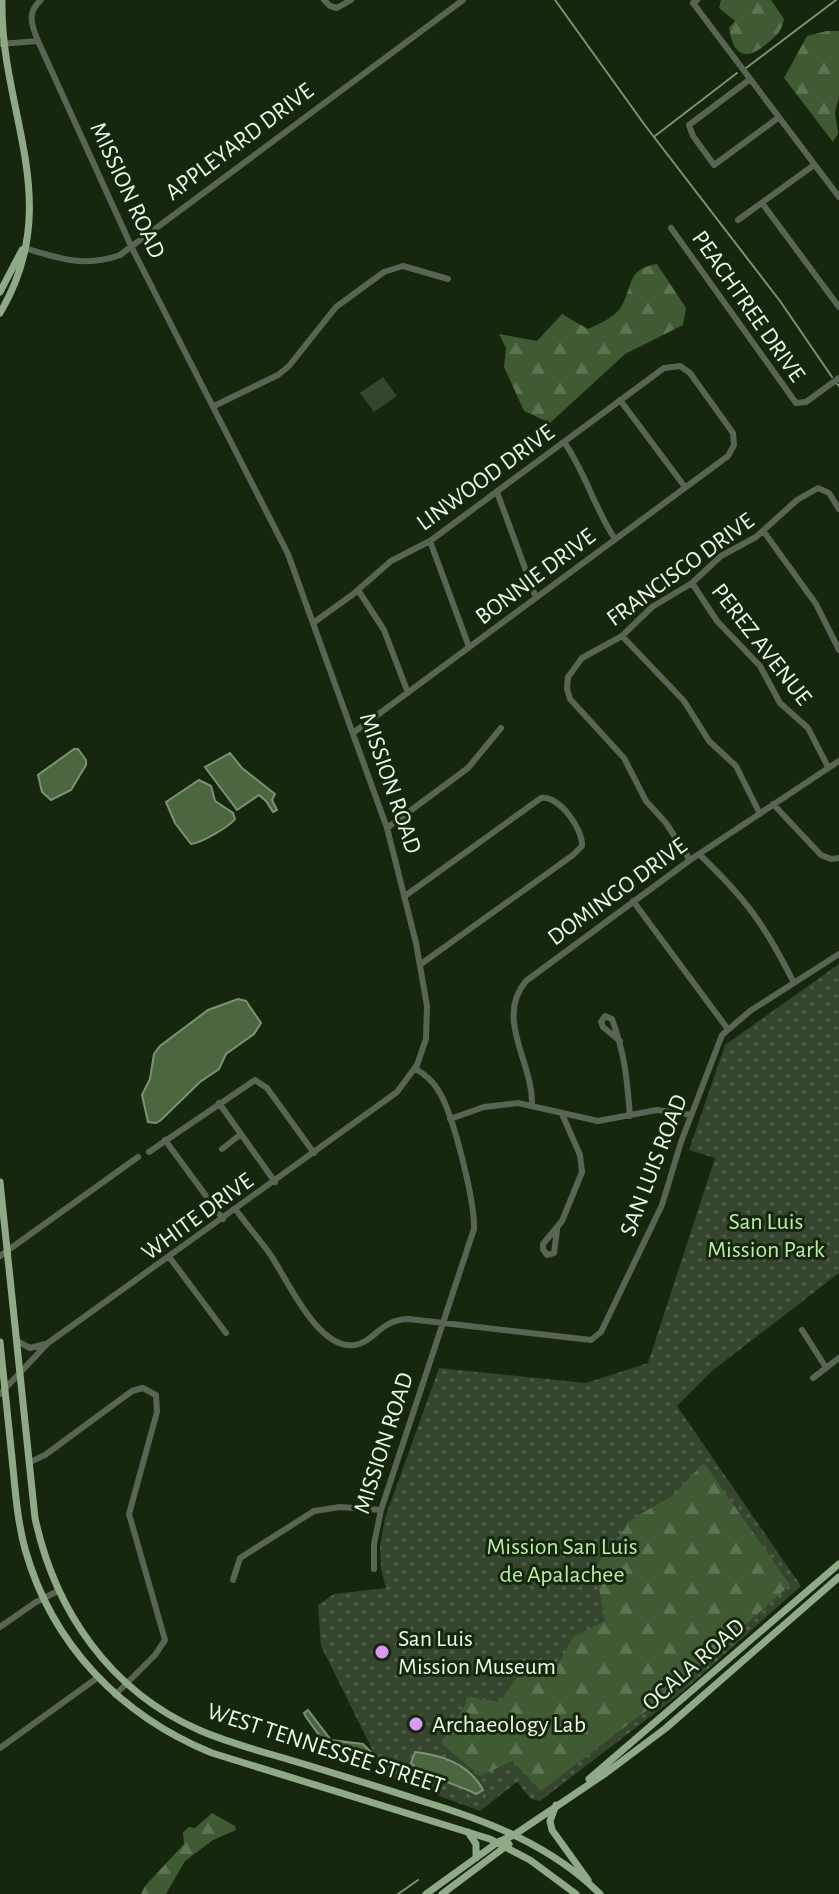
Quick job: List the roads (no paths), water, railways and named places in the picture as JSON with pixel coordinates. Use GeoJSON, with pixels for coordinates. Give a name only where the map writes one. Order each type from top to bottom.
{"type":"FeatureCollection","features":[{"type":"Feature","properties":{"kind":"main road"},"geometry":{"type":"LineString","coordinates":[[0,313],[20,272],[29,191],[0,44],[2,0]]}},
{"type":"Feature","properties":{"kind":"main road"},"geometry":{"type":"LineString","coordinates":[[0,292],[15,259],[24,248]]}},
{"type":"Feature","properties":{"kind":"main road","name":"WEST TENNESSEE STREET"},"geometry":{"type":"LineString","coordinates":[[0,1182],[4,1254],[17,1341],[36,1522],[58,1591],[87,1640],[127,1683],[151,1702],[198,1729],[246,1747],[468,1816],[514,1835],[556,1859],[597,1891]]}},
{"type":"Feature","properties":{"kind":"main road","name":"WEST TENNESSEE STREET"},"geometry":{"type":"LineString","coordinates":[[0,1342],[2,1391],[25,1548],[43,1598],[69,1643],[97,1678],[144,1718],[176,1737],[212,1753],[498,1842],[542,1868],[576,1894]]}},
{"type":"Feature","properties":{"kind":"main road"},"geometry":{"type":"LineString","coordinates":[[17,1508],[27,1511],[36,1522]]}},
{"type":"Feature","properties":{"kind":"main road","name":"OCALA ROAD"},"geometry":{"type":"LineString","coordinates":[[604,1770],[839,1564]]}},
{"type":"Feature","properties":{"kind":"main road","name":"OCALA ROAD"},"geometry":{"type":"LineString","coordinates":[[426,1894],[647,1743],[839,1577]]}},
{"type":"Feature","properties":{"kind":"main road"},"geometry":{"type":"LineString","coordinates":[[766,1628],[773,1635]]}},
{"type":"Feature","properties":{"kind":"main road"},"geometry":{"type":"LineString","coordinates":[[176,1737],[182,1731],[198,1729]]}},
{"type":"Feature","properties":{"kind":"main road"},"geometry":{"type":"LineString","coordinates":[[641,1735],[647,1743]]}},
{"type":"Feature","properties":{"kind":"main road"},"geometry":{"type":"LineString","coordinates":[[241,1762],[246,1747]]}},
{"type":"Feature","properties":{"kind":"main road"},"geometry":{"type":"LineString","coordinates":[[385,1807],[389,1791]]}},
{"type":"Feature","properties":{"kind":"main road"},"geometry":{"type":"LineString","coordinates":[[556,1805],[550,1821],[552,1830],[597,1891]]}},
{"type":"Feature","properties":{"kind":"main road"},"geometry":{"type":"LineString","coordinates":[[468,1832],[476,1844],[476,1858]]}},
{"type":"Feature","properties":{"kind":"main road","name":"OCALA ROAD"},"geometry":{"type":"LineString","coordinates":[[445,1892],[507,1847],[514,1835]]}},
{"type":"Feature","properties":{"kind":"street"},"geometry":{"type":"LineString","coordinates":[[0,44],[38,41],[31,18],[34,7],[41,0]]}},
{"type":"Feature","properties":{"kind":"street"},"geometry":{"type":"LineString","coordinates":[[324,0],[337,8],[351,0]]}},
{"type":"Feature","properties":{"kind":"street","name":"APPLEYARD DRIVE"},"geometry":{"type":"LineString","coordinates":[[24,248],[82,263],[107,260],[132,248],[463,0]]}},
{"type":"Feature","properties":{"kind":"street"},"geometry":{"type":"LineString","coordinates":[[695,2],[749,80],[839,197]]}},
{"type":"Feature","properties":{"kind":"street","name":"MISSION ROAD"},"geometry":{"type":"LineString","coordinates":[[38,41],[132,248],[276,528],[387,828],[421,964],[428,1017],[426,1039],[416,1069],[438,1090],[450,1119],[470,1191],[474,1218],[471,1244],[381,1510],[374,1544],[374,1569]]}},
{"type":"Feature","properties":{"kind":"street"},"geometry":{"type":"LineString","coordinates":[[749,80],[689,125],[714,165],[778,118]]}},
{"type":"Feature","properties":{"kind":"street"},"geometry":{"type":"LineString","coordinates":[[738,220],[814,165]]}},
{"type":"Feature","properties":{"kind":"street"},"geometry":{"type":"LineString","coordinates":[[762,203],[839,307]]}},
{"type":"Feature","properties":{"kind":"street","name":"PEACHTREE DRIVE"},"geometry":{"type":"LineString","coordinates":[[671,228],[798,404],[806,402],[839,378]]}},
{"type":"Feature","properties":{"kind":"street"},"geometry":{"type":"LineString","coordinates":[[214,406],[282,372],[336,307],[384,272],[403,266],[448,279]]}},
{"type":"Feature","properties":{"kind":"street","name":"LINWOOD DRIVE"},"geometry":{"type":"LineString","coordinates":[[313,623],[391,561],[430,541],[664,368],[680,366],[690,373],[729,425],[735,436],[734,445]]}},
{"type":"Feature","properties":{"kind":"street"},"geometry":{"type":"LineString","coordinates":[[620,400],[685,487]]}},
{"type":"Feature","properties":{"kind":"street"},"geometry":{"type":"LineString","coordinates":[[564,442],[580,465],[595,505],[615,539]]}},
{"type":"Feature","properties":{"kind":"street","name":"BONNIE DRIVE"},"geometry":{"type":"LineString","coordinates":[[353,733],[728,456],[734,445]]}},
{"type":"Feature","properties":{"kind":"street","name":"FRANCISCO DRIVE"},"geometry":{"type":"LineString","coordinates":[[690,860],[671,830],[646,801],[624,758],[574,705],[568,694],[571,671],[582,658],[622,636],[652,607],[692,583],[721,556],[764,532],[797,500],[818,488],[829,493],[839,509]]}},
{"type":"Feature","properties":{"kind":"street"},"geometry":{"type":"LineString","coordinates":[[497,492],[536,598]]}},
{"type":"Feature","properties":{"kind":"street"},"geometry":{"type":"LineString","coordinates":[[764,532],[816,604],[839,650]]}},
{"type":"Feature","properties":{"kind":"street"},"geometry":{"type":"LineString","coordinates":[[430,541],[469,647]]}},
{"type":"Feature","properties":{"kind":"street","name":"PEREZ AVENUE"},"geometry":{"type":"LineString","coordinates":[[692,583],[717,621],[760,666],[780,703],[808,728],[828,767]]}},
{"type":"Feature","properties":{"kind":"street"},"geometry":{"type":"LineString","coordinates":[[358,590],[384,630],[408,693]]}},
{"type":"Feature","properties":{"kind":"street"},"geometry":{"type":"LineString","coordinates":[[622,636],[684,701],[709,741],[736,766],[760,814]]}},
{"type":"Feature","properties":{"kind":"street"},"geometry":{"type":"LineString","coordinates":[[387,828],[468,768],[501,728]]}},
{"type":"Feature","properties":{"kind":"street","name":"DOMINGO DRIVE"},"geometry":{"type":"LineString","coordinates":[[532,1106],[532,1094],[513,1023],[516,996],[536,972],[690,860],[839,761]]}},
{"type":"Feature","properties":{"kind":"street"},"geometry":{"type":"LineString","coordinates":[[405,896],[536,801],[549,797],[557,802],[581,835],[583,843],[573,855],[421,964]]}},
{"type":"Feature","properties":{"kind":"street"},"geometry":{"type":"LineString","coordinates":[[773,804],[821,855],[835,858]]}},
{"type":"Feature","properties":{"kind":"street"},"geometry":{"type":"LineString","coordinates":[[699,854],[756,913],[794,983]]}},
{"type":"Feature","properties":{"kind":"street"},"geometry":{"type":"LineString","coordinates":[[633,901],[727,1028],[839,954]]}},
{"type":"Feature","properties":{"kind":"street","name":"SAN LUIS ROAD"},"geometry":{"type":"LineString","coordinates":[[236,1210],[270,1254],[310,1320],[336,1340],[350,1345],[359,1344],[385,1325],[403,1319],[586,1341],[598,1336],[662,1205],[691,1115],[720,1038],[727,1028]]}},
{"type":"Feature","properties":{"kind":"street"},"geometry":{"type":"LineString","coordinates":[[620,1041],[625,1058],[630,1116]]}},
{"type":"Feature","properties":{"kind":"street","name":"WHITE DRIVE"},"geometry":{"type":"LineString","coordinates":[[2,1391],[48,1343],[392,1097],[416,1069]]}},
{"type":"Feature","properties":{"kind":"street"},"geometry":{"type":"LineString","coordinates":[[149,1152],[255,1080],[267,1088],[314,1153]]}},
{"type":"Feature","properties":{"kind":"street"},"geometry":{"type":"LineString","coordinates":[[219,1103],[275,1182]]}},
{"type":"Feature","properties":{"kind":"street"},"geometry":{"type":"LineString","coordinates":[[450,1119],[499,1104],[532,1106],[598,1121],[657,1110],[691,1115]]}},
{"type":"Feature","properties":{"kind":"street"},"geometry":{"type":"LineString","coordinates":[[557,1230],[582,1172],[576,1144],[562,1114]]}},
{"type":"Feature","properties":{"kind":"street"},"geometry":{"type":"LineString","coordinates":[[222,1149],[241,1134]]}},
{"type":"Feature","properties":{"kind":"street"},"geometry":{"type":"LineString","coordinates":[[165,1140],[223,1219]]}},
{"type":"Feature","properties":{"kind":"street"},"geometry":{"type":"LineString","coordinates":[[4,1254],[138,1157]]}},
{"type":"Feature","properties":{"kind":"street"},"geometry":{"type":"LineString","coordinates":[[170,1258],[226,1333]]}},
{"type":"Feature","properties":{"kind":"street"},"geometry":{"type":"LineString","coordinates":[[802,1330],[825,1366]]}},
{"type":"Feature","properties":{"kind":"street"},"geometry":{"type":"LineString","coordinates":[[17,1341],[30,1348],[48,1343]]}},
{"type":"Feature","properties":{"kind":"street"},"geometry":{"type":"LineString","coordinates":[[813,1378],[839,1358]]}},
{"type":"Feature","properties":{"kind":"street"},"geometry":{"type":"LineString","coordinates":[[30,1462],[45,1455],[132,1391],[143,1388],[156,1395],[157,1412],[129,1514],[165,1640],[155,1655],[115,1695]]}},
{"type":"Feature","properties":{"kind":"street"},"geometry":{"type":"LineString","coordinates":[[0,1422],[9,1431]]}},
{"type":"Feature","properties":{"kind":"street"},"geometry":{"type":"LineString","coordinates":[[233,1580],[240,1558],[314,1511],[327,1507],[381,1510]]}},
{"type":"Feature","properties":{"kind":"street"},"geometry":{"type":"LineString","coordinates":[[0,1627],[58,1591]]}},
{"type":"Feature","properties":{"kind":"street"},"geometry":{"type":"LineString","coordinates":[[0,1748],[97,1678]]}},
{"type":"Feature","properties":{"kind":"street"},"geometry":{"type":"LineString","coordinates":[[443,1882],[445,1892]]}},
{"type":"Feature","properties":{"kind":"waterway"},"geometry":{"type":"LineString","coordinates":[[555,0],[644,124],[780,301],[832,377]]}},
{"type":"Feature","properties":{"kind":"waterway"},"geometry":{"type":"LineString","coordinates":[[746,68],[836,0]]}},
{"type":"Feature","properties":{"kind":"waterway"},"geometry":{"type":"LineString","coordinates":[[655,136],[737,73]]}},
{"type":"Feature","properties":{"kind":"waterway"},"geometry":{"type":"LineString","coordinates":[[398,1894],[418,1880]]}},
{"type":"Feature","properties":{"kind":"place","name":"San Luis Mission Museum"},"geometry":{"type":"Point","coordinates":[382,1652]}},
{"type":"Feature","properties":{"kind":"place","name":"Archaeology Lab"},"geometry":{"type":"Point","coordinates":[416,1724]}},
{"type":"Feature","properties":{"kind":"park label","name":"San Luis Mission Park"},"geometry":{"type":"Point","coordinates":[766,1235]}},
{"type":"Feature","properties":{"kind":"park label","name":"Mission San Luis de Apalachee"},"geometry":{"type":"Point","coordinates":[562,1560]}}]}
